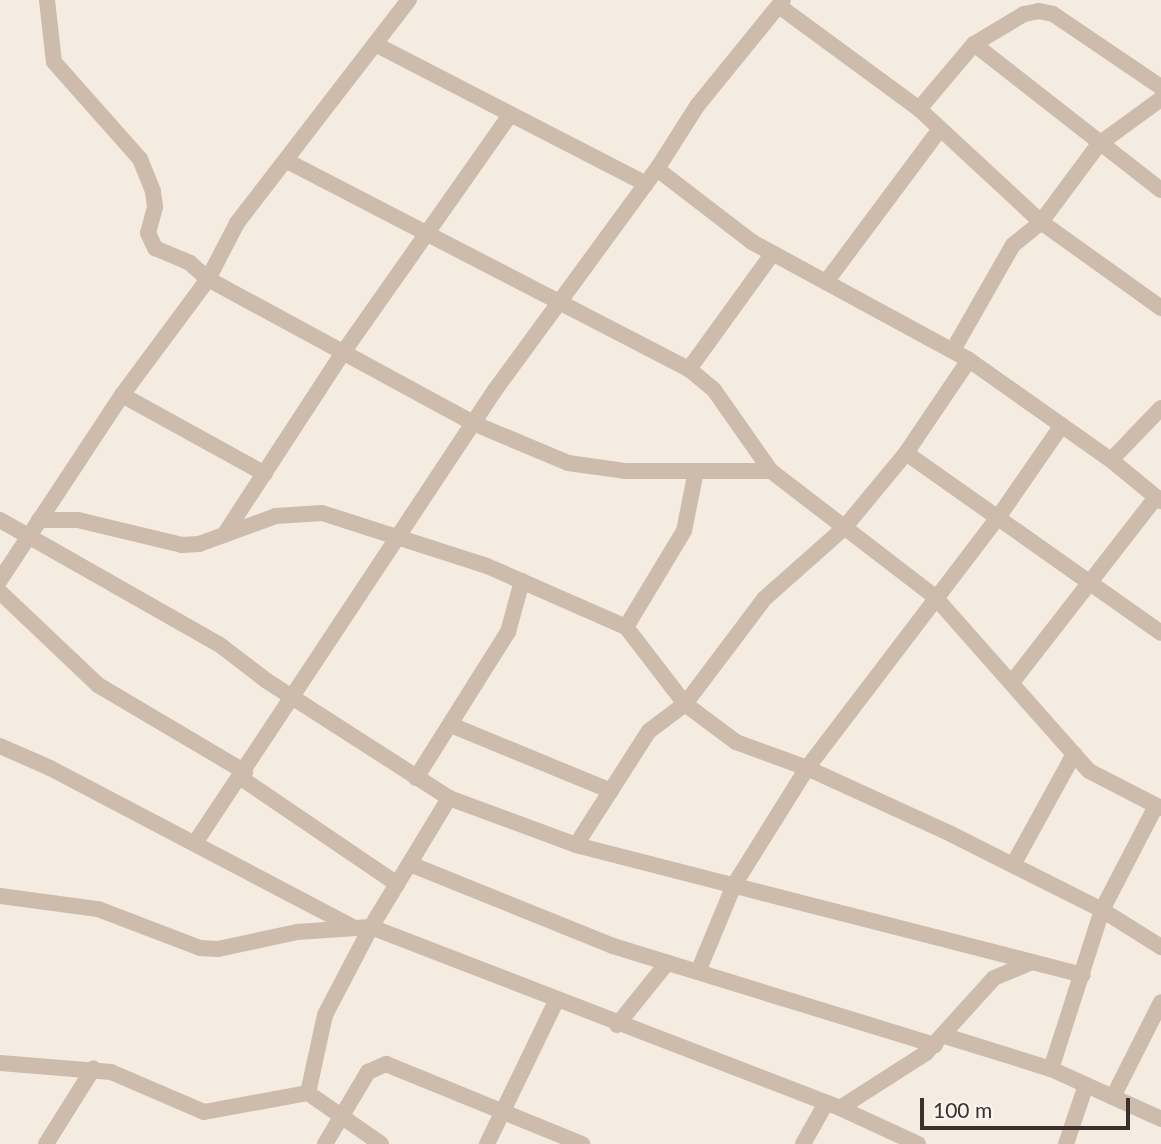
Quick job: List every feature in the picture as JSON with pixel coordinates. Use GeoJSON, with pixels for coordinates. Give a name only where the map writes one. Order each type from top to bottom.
{"type":"FeatureCollection","features":[{"type":"Feature","properties":{"kind":"street"},"geometry":{"type":"LineString","coordinates":[[47,0],[54,62],[140,159],[155,207],[149,242],[191,263],[208,279],[342,354],[473,423],[568,463],[593,469],[771,471]]}},
{"type":"Feature","properties":{"kind":"street"},"geometry":{"type":"LineString","coordinates":[[0,580],[122,395],[208,279],[227,238],[409,0]]}},
{"type":"Feature","properties":{"kind":"street"},"geometry":{"type":"LineString","coordinates":[[195,843],[243,775],[291,696],[473,423],[657,169],[713,85],[781,3],[919,109],[1041,222],[1161,308]]}},
{"type":"Feature","properties":{"kind":"street"},"geometry":{"type":"LineString","coordinates":[[919,109],[974,44],[1024,13],[1039,10],[1053,14],[1161,87]]}},
{"type":"Feature","properties":{"kind":"street"},"geometry":{"type":"LineString","coordinates":[[375,44],[646,184]]}},
{"type":"Feature","properties":{"kind":"street"},"geometry":{"type":"LineString","coordinates":[[974,44],[1161,190]]}},
{"type":"Feature","properties":{"kind":"street"},"geometry":{"type":"LineString","coordinates":[[953,351],[1013,245],[1041,222],[1099,144],[1161,99]]}},
{"type":"Feature","properties":{"kind":"street"},"geometry":{"type":"LineString","coordinates":[[224,535],[342,354],[431,233],[510,115]]}},
{"type":"Feature","properties":{"kind":"street"},"geometry":{"type":"LineString","coordinates":[[826,282],[940,129]]}},
{"type":"Feature","properties":{"kind":"street"},"geometry":{"type":"LineString","coordinates":[[287,161],[431,233],[689,369],[714,390],[771,471],[935,597],[1013,681],[1074,754],[1107,783],[1158,807],[1102,911],[1051,1069]]}},
{"type":"Feature","properties":{"kind":"street"},"geometry":{"type":"LineString","coordinates":[[657,169],[772,253],[969,360],[1111,460],[1158,499],[1013,681]]}},
{"type":"Feature","properties":{"kind":"street"},"geometry":{"type":"LineString","coordinates":[[689,369],[772,253]]}},
{"type":"Feature","properties":{"kind":"street"},"geometry":{"type":"LineString","coordinates":[[576,845],[649,731],[685,704],[764,599],[844,528],[906,453],[969,360]]}},
{"type":"Feature","properties":{"kind":"street"},"geometry":{"type":"LineString","coordinates":[[122,395],[265,474]]}},
{"type":"Feature","properties":{"kind":"street"},"geometry":{"type":"LineString","coordinates":[[1111,460],[1161,408]]}},
{"type":"Feature","properties":{"kind":"street"},"geometry":{"type":"LineString","coordinates":[[698,972],[734,886],[807,768],[997,519],[1062,425]]}},
{"type":"Feature","properties":{"kind":"street"},"geometry":{"type":"LineString","coordinates":[[906,453],[1161,634]]}},
{"type":"Feature","properties":{"kind":"street"},"geometry":{"type":"LineString","coordinates":[[626,627],[684,531],[696,471]]}},
{"type":"Feature","properties":{"kind":"street"},"geometry":{"type":"LineString","coordinates":[[39,520],[78,520],[182,545],[300,512],[321,513],[522,580],[626,627],[685,704],[736,742],[807,768],[1013,865],[1102,911],[1161,947]]}},
{"type":"Feature","properties":{"kind":"street"},"geometry":{"type":"LineString","coordinates":[[0,520],[220,645],[291,696],[449,798],[576,845],[1083,975]]}},
{"type":"Feature","properties":{"kind":"street"},"geometry":{"type":"LineString","coordinates":[[416,778],[508,632],[522,580]]}},
{"type":"Feature","properties":{"kind":"street"},"geometry":{"type":"LineString","coordinates":[[0,592],[98,685],[243,775],[397,884]]}},
{"type":"Feature","properties":{"kind":"street"},"geometry":{"type":"LineString","coordinates":[[451,725],[611,791]]}},
{"type":"Feature","properties":{"kind":"street"},"geometry":{"type":"LineString","coordinates":[[0,746],[363,927],[833,1105],[918,1144]]}},
{"type":"Feature","properties":{"kind":"street"},"geometry":{"type":"LineString","coordinates":[[1013,865],[1074,754]]}},
{"type":"Feature","properties":{"kind":"street"},"geometry":{"type":"LineString","coordinates":[[308,1093],[319,1030],[363,927],[397,884],[449,798]]}},
{"type":"Feature","properties":{"kind":"street"},"geometry":{"type":"LineString","coordinates":[[410,864],[667,963],[940,1041],[1051,1069],[1161,1119]]}},
{"type":"Feature","properties":{"kind":"street"},"geometry":{"type":"LineString","coordinates":[[0,896],[98,909],[200,948],[218,949],[277,935],[363,927]]}},
{"type":"Feature","properties":{"kind":"street"},"geometry":{"type":"LineString","coordinates":[[803,1144],[833,1105],[940,1041],[981,989],[1013,968],[1034,961]]}},
{"type":"Feature","properties":{"kind":"street"},"geometry":{"type":"LineString","coordinates":[[617,1025],[667,963]]}},
{"type":"Feature","properties":{"kind":"street"},"geometry":{"type":"LineString","coordinates":[[487,1144],[505,1112],[556,1001]]}},
{"type":"Feature","properties":{"kind":"street"},"geometry":{"type":"LineString","coordinates":[[1113,1097],[1161,1002]]}},
{"type":"Feature","properties":{"kind":"street"},"geometry":{"type":"LineString","coordinates":[[0,1063],[93,1069],[204,1112],[308,1093],[342,1113],[381,1144]]}},
{"type":"Feature","properties":{"kind":"street"},"geometry":{"type":"LineString","coordinates":[[325,1144],[368,1072],[386,1064],[582,1144]]}},
{"type":"Feature","properties":{"kind":"street"},"geometry":{"type":"LineString","coordinates":[[46,1144],[93,1069]]}},
{"type":"Feature","properties":{"kind":"street"},"geometry":{"type":"LineString","coordinates":[[1066,1144],[1086,1085]]}}]}
